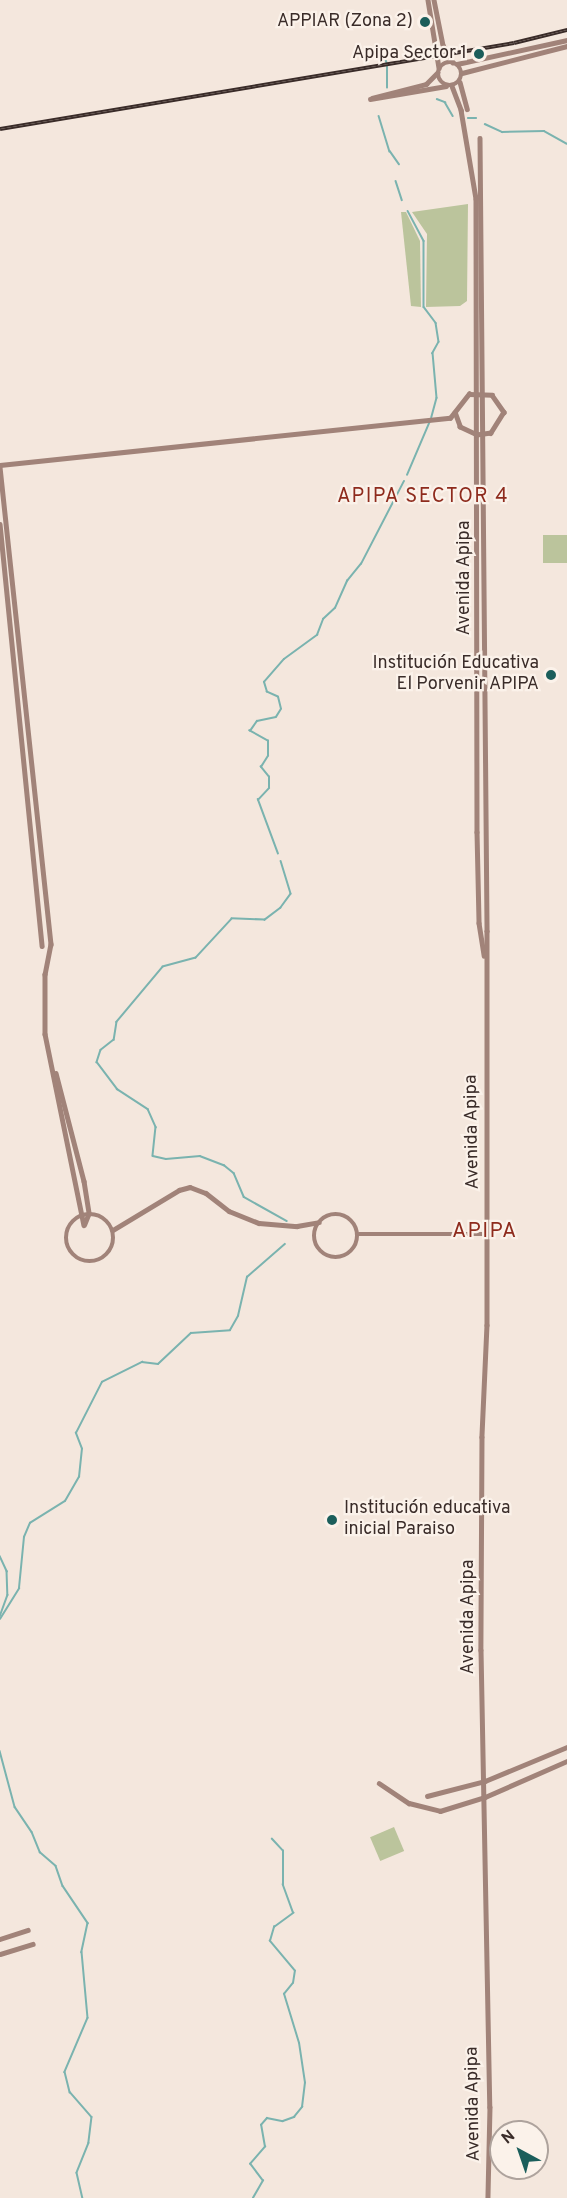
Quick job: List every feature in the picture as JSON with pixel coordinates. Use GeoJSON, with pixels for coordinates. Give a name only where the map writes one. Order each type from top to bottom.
{"type":"FeatureCollection","features":[{"type":"Feature","properties":{"kind":"street"},"geometry":{"type":"LineString","coordinates":[[428,0],[438,71]]}},
{"type":"Feature","properties":{"kind":"street"},"geometry":{"type":"LineString","coordinates":[[434,0],[443,45],[455,63],[462,73],[460,82],[449,86],[370,99],[426,84],[438,71],[455,63],[567,40]]}},
{"type":"Feature","properties":{"kind":"street"},"geometry":{"type":"LineString","coordinates":[[462,73],[567,46]]}},
{"type":"Feature","properties":{"kind":"street","name":"Avenida Apipa"},"geometry":{"type":"LineString","coordinates":[[438,71],[464,110]]}},
{"type":"Feature","properties":{"kind":"street","name":"Avenida Apipa"},"geometry":{"type":"LineString","coordinates":[[460,82],[476,199],[476,393],[480,435]]}},
{"type":"Feature","properties":{"kind":"street","name":"Avenida Apipa"},"geometry":{"type":"LineString","coordinates":[[480,138],[483,393],[480,435],[477,832],[479,923],[486,965],[487,1233],[482,1437],[488,2198]]}},
{"type":"Feature","properties":{"kind":"street"},"geometry":{"type":"LineString","coordinates":[[55,1071],[63,1089],[89,1214],[84,1224],[55,1071],[45,1034],[45,974],[51,944],[0,466],[450,418],[463,399],[476,393],[483,393],[498,399],[504,412],[498,427],[480,435],[460,427],[455,413]]}},
{"type":"Feature","properties":{"kind":"street"},"geometry":{"type":"LineString","coordinates":[[0,524],[42,946]]}},
{"type":"Feature","properties":{"kind":"street"},"geometry":{"type":"LineString","coordinates":[[112,1230],[179,1190],[190,1187],[206,1193],[229,1211],[259,1223],[297,1226],[343,1215],[360,1234],[487,1233]]}},
{"type":"Feature","properties":{"kind":"street"},"geometry":{"type":"LineString","coordinates":[[89,1214],[105,1219],[112,1230],[109,1253],[95,1262],[81,1261],[70,1248],[65,1232],[83,1216],[89,1214]]}},
{"type":"Feature","properties":{"kind":"street"},"geometry":{"type":"LineString","coordinates":[[319,1222],[313,1232],[314,1243],[335,1257],[354,1250],[360,1234]]}},
{"type":"Feature","properties":{"kind":"street"},"geometry":{"type":"LineString","coordinates":[[427,1796],[485,1781],[567,1747]]}},
{"type":"Feature","properties":{"kind":"street"},"geometry":{"type":"LineString","coordinates":[[379,1783],[409,1803],[429,1810],[458,1807],[567,1761]]}},
{"type":"Feature","properties":{"kind":"street"},"geometry":{"type":"LineString","coordinates":[[0,1939],[28,1930]]}},
{"type":"Feature","properties":{"kind":"street"},"geometry":{"type":"LineString","coordinates":[[0,1954],[32,1944]]}},
{"type":"Feature","properties":{"kind":"green space"},"geometry":{"type":"Polygon","coordinates":[[[468,204],[467,301],[460,306],[426,307],[427,234],[412,212],[468,204]]]}},
{"type":"Feature","properties":{"kind":"green space"},"geometry":{"type":"Polygon","coordinates":[[[401,212],[406,212],[420,241],[421,307],[411,306],[401,212]]]}},
{"type":"Feature","properties":{"kind":"green space"},"geometry":{"type":"Polygon","coordinates":[[[543,535],[567,535],[567,563],[543,563],[543,535]]]}},
{"type":"Feature","properties":{"kind":"green space"},"geometry":{"type":"Polygon","coordinates":[[[394,1827],[404,1851],[380,1861],[370,1837],[394,1827]]]}},
{"type":"Feature","properties":{"kind":"waterway"},"geometry":{"type":"LineString","coordinates":[[384,55],[387,63]]}},
{"type":"Feature","properties":{"kind":"waterway"},"geometry":{"type":"LineString","coordinates":[[387,67],[387,88]]}},
{"type":"Feature","properties":{"kind":"waterway"},"geometry":{"type":"LineString","coordinates":[[437,99],[445,102],[453,116]]}},
{"type":"Feature","properties":{"kind":"waterway"},"geometry":{"type":"LineString","coordinates":[[379,116],[390,151],[399,164]]}},
{"type":"Feature","properties":{"kind":"waterway"},"geometry":{"type":"LineString","coordinates":[[468,118],[476,118]]}},
{"type":"Feature","properties":{"kind":"waterway"},"geometry":{"type":"LineString","coordinates":[[485,124],[502,132],[544,131],[567,144]]}},
{"type":"Feature","properties":{"kind":"waterway"},"geometry":{"type":"LineString","coordinates":[[396,181],[402,200]]}},
{"type":"Feature","properties":{"kind":"waterway"},"geometry":{"type":"LineString","coordinates":[[408,211],[424,241],[424,307],[436,323],[439,342],[433,353],[437,398],[432,417]]}},
{"type":"Feature","properties":{"kind":"waterway"},"geometry":{"type":"LineString","coordinates":[[407,475],[430,421]]}},
{"type":"Feature","properties":{"kind":"waterway"},"geometry":{"type":"LineString","coordinates":[[278,854],[258,800],[269,788],[269,777],[261,767],[268,756],[268,741],[250,731],[257,721],[276,717],[281,709],[278,697],[267,692],[264,682],[284,659],[317,635],[323,619],[335,608],[347,581],[361,564],[404,481]]}},
{"type":"Feature","properties":{"kind":"waterway"},"geometry":{"type":"LineString","coordinates":[[281,861],[291,894],[281,908],[265,920],[232,919],[196,958],[163,967],[117,1022],[114,1040],[101,1050],[97,1062],[117,1089],[148,1109],[156,1127],[153,1156],[166,1159],[200,1156],[224,1165],[234,1173],[244,1197],[287,1221]]}},
{"type":"Feature","properties":{"kind":"waterway"},"geometry":{"type":"LineString","coordinates":[[0,1619],[19,1588],[24,1537],[30,1523],[65,1501],[79,1477],[82,1449],[76,1433],[102,1382],[142,1362],[158,1364],[191,1333],[230,1330],[238,1316],[247,1277],[285,1244]]}},
{"type":"Feature","properties":{"kind":"waterway"},"geometry":{"type":"LineString","coordinates":[[0,1556],[7,1571],[8,1595],[0,1617]]}},
{"type":"Feature","properties":{"kind":"waterway"},"geometry":{"type":"LineString","coordinates":[[0,1751],[15,1807],[32,1832],[40,1852],[56,1866],[63,1886],[88,1923],[82,1952],[88,2018],[65,2072],[70,2092],[92,2117],[89,2143],[77,2173],[83,2198]]}},
{"type":"Feature","properties":{"kind":"waterway"},"geometry":{"type":"LineString","coordinates":[[253,2198],[263,2181],[250,2164],[265,2147],[261,2125],[267,2118],[283,2121],[294,2117],[302,2107],[305,2083],[299,2043],[284,1994],[293,1983],[295,1971],[270,1941],[274,1927],[293,1913],[283,1885],[283,1851],[272,1839]]}},
{"type":"Feature","properties":{"kind":"railway"},"geometry":{"type":"LineString","coordinates":[[0,129],[514,43],[567,30]]}},
{"type":"Feature","properties":{"kind":"place","name":"APPIAR (Zona 2)"},"geometry":{"type":"Point","coordinates":[425,22]}},
{"type":"Feature","properties":{"kind":"place","name":"Apipa Sector 1"},"geometry":{"type":"Point","coordinates":[479,54]}},
{"type":"Feature","properties":{"kind":"place","name":"Institución Educativa El Porvenir APIPA"},"geometry":{"type":"Point","coordinates":[551,675]}},
{"type":"Feature","properties":{"kind":"place","name":"Institución educativa inicial Paraiso"},"geometry":{"type":"Point","coordinates":[332,1520]}},
{"type":"Feature","properties":{"kind":"district","name":"APIPA SECTOR 4"},"geometry":{"type":"Point","coordinates":[423,497]}},
{"type":"Feature","properties":{"kind":"district","name":"APIPA"},"geometry":{"type":"Point","coordinates":[485,1232]}}]}
